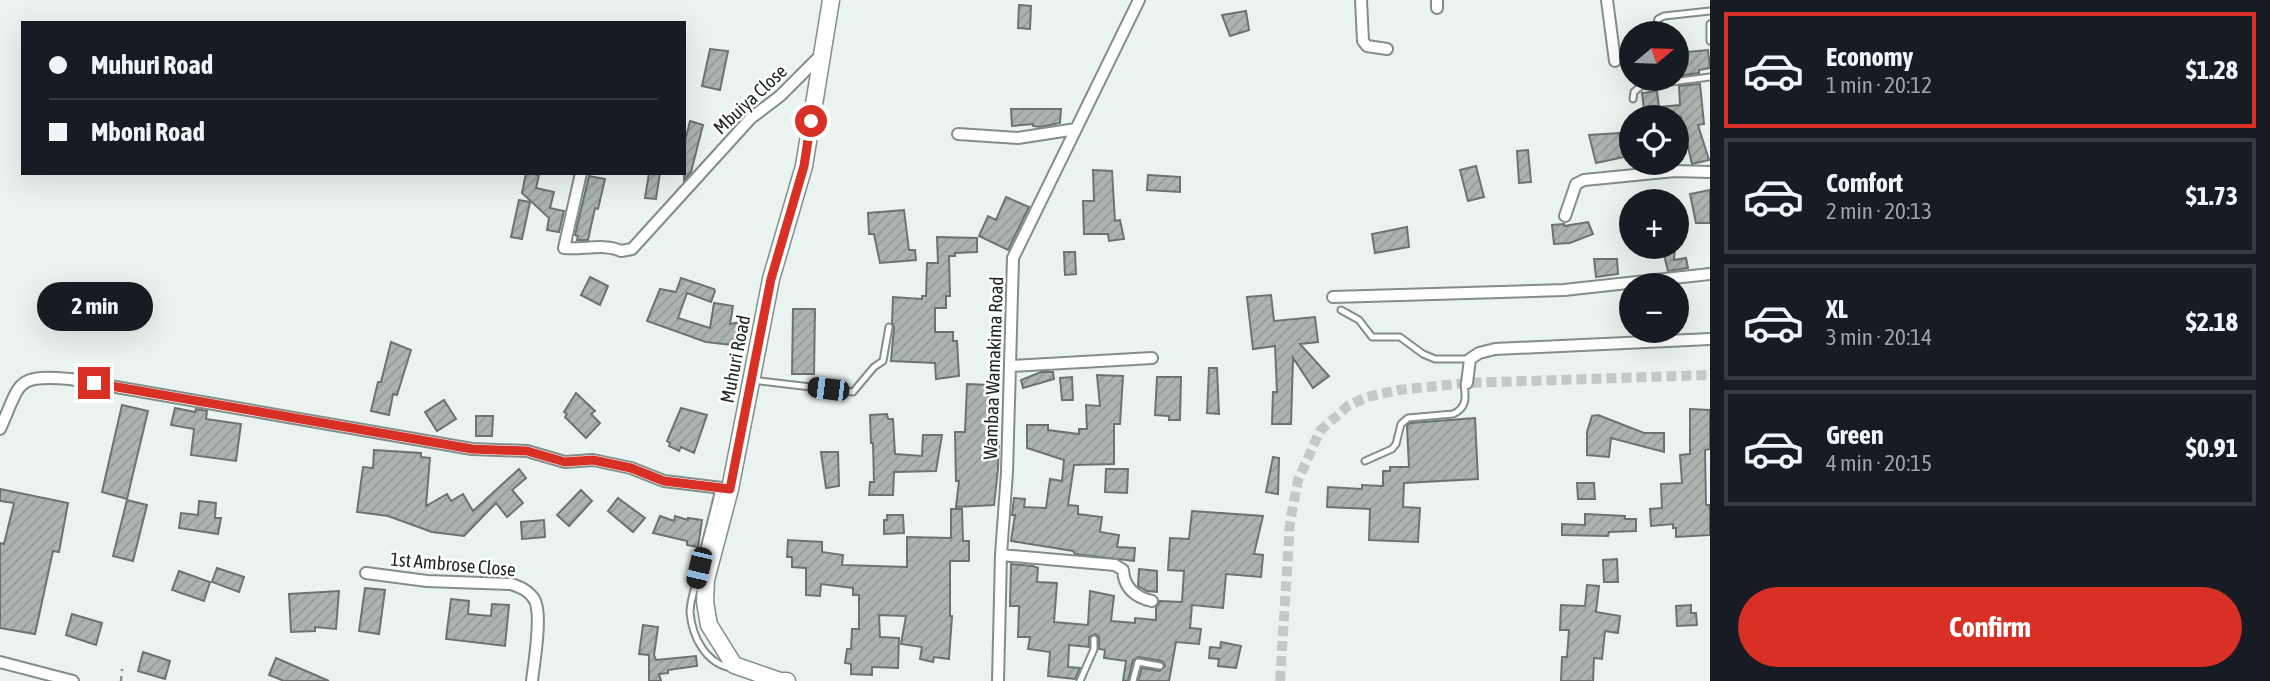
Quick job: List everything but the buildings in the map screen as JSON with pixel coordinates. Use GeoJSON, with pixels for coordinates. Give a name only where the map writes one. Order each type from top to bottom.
{"type":"FeatureCollection","features":[{"type":"Feature","properties":{"kind":"main road","name":"Muhuri Road"},"geometry":{"type":"LineString","coordinates":[[787,681],[734,664],[709,625],[705,602],[706,580],[752,380],[771,279],[804,166],[831,0]]}},
{"type":"Feature","properties":{"kind":"street","name":"Wambaa Wamakima Road"},"geometry":{"type":"LineString","coordinates":[[998,681],[1013,258],[1139,0]]}},
{"type":"Feature","properties":{"kind":"street"},"geometry":{"type":"LineString","coordinates":[[1361,0],[1363,41],[1367,46],[1387,49]]}},
{"type":"Feature","properties":{"kind":"street"},"geometry":{"type":"LineString","coordinates":[[1607,0],[1615,61]]}},
{"type":"Feature","properties":{"kind":"street","name":"Mbuiya Close"},"geometry":{"type":"LineString","coordinates":[[581,175],[564,248],[579,250],[613,247],[621,251],[632,249],[751,118],[780,96],[822,54]]}},
{"type":"Feature","properties":{"kind":"street"},"geometry":{"type":"LineString","coordinates":[[958,134],[1018,138],[1076,129]]}},
{"type":"Feature","properties":{"kind":"street"},"geometry":{"type":"LineString","coordinates":[[1565,216],[1576,184],[1584,180],[1663,172],[1710,172]]}},
{"type":"Feature","properties":{"kind":"street"},"geometry":{"type":"LineString","coordinates":[[1333,297],[1564,290],[1710,274]]}},
{"type":"Feature","properties":{"kind":"street"},"geometry":{"type":"LineString","coordinates":[[1465,384],[1470,359],[1479,353],[1495,349],[1710,339]]}},
{"type":"Feature","properties":{"kind":"street"},"geometry":{"type":"LineString","coordinates":[[1011,366],[1152,358]]}},
{"type":"Feature","properties":{"kind":"street"},"geometry":{"type":"LineString","coordinates":[[0,429],[19,386],[38,376],[70,379],[472,449],[527,451],[565,462],[593,460],[631,468],[664,481],[725,489]]}},
{"type":"Feature","properties":{"kind":"street"},"geometry":{"type":"LineString","coordinates":[[1001,555],[1115,565],[1122,570],[1124,582],[1137,596],[1152,601]]}},
{"type":"Feature","properties":{"kind":"street","name":"1st Ambrose Close"},"geometry":{"type":"LineString","coordinates":[[366,573],[427,581],[511,584],[524,589],[536,601],[538,618],[532,681]]}},
{"type":"Feature","properties":{"kind":"street"},"geometry":{"type":"LineString","coordinates":[[0,662],[73,681]]}},
{"type":"Feature","properties":{"kind":"lane"},"geometry":{"type":"LineString","coordinates":[[1658,21],[1664,16],[1710,11]]}},
{"type":"Feature","properties":{"kind":"lane"},"geometry":{"type":"LineString","coordinates":[[1710,24],[1710,41]]}},
{"type":"Feature","properties":{"kind":"lane"},"geometry":{"type":"LineString","coordinates":[[1633,99],[1634,92],[1641,86],[1710,77]]}},
{"type":"Feature","properties":{"kind":"lane"},"geometry":{"type":"LineString","coordinates":[[1341,310],[1359,320],[1372,337],[1400,338],[1435,359],[1470,359]]}},
{"type":"Feature","properties":{"kind":"lane"},"geometry":{"type":"LineString","coordinates":[[752,380],[853,392],[874,367],[883,361],[889,327]]}},
{"type":"Feature","properties":{"kind":"lane"},"geometry":{"type":"LineString","coordinates":[[1365,461],[1392,449],[1401,424],[1408,418],[1459,412],[1463,408],[1465,384]]}},
{"type":"Feature","properties":{"kind":"lane"},"geometry":{"type":"LineString","coordinates":[[1080,681],[1094,649],[1094,639]]}},
{"type":"Feature","properties":{"kind":"lane"},"geometry":{"type":"LineString","coordinates":[[1133,681],[1138,662],[1160,666]]}},
{"type":"Feature","properties":{"kind":"path"},"geometry":{"type":"LineString","coordinates":[[121,681],[122,669]]}},
{"type":"Feature","properties":{"kind":"tunnel"},"geometry":{"type":"LineString","coordinates":[[1280,681],[1290,522],[1298,480],[1320,431],[1348,406],[1367,397],[1398,390],[1467,383],[1710,375]]}},
{"type":"Feature","properties":{"kind":"route"},"geometry":{"type":"LineString","coordinates":[[94,383],[472,449],[527,451],[565,462],[593,460],[631,468],[664,481],[730,489],[771,279],[804,166],[811,121]]}}]}
